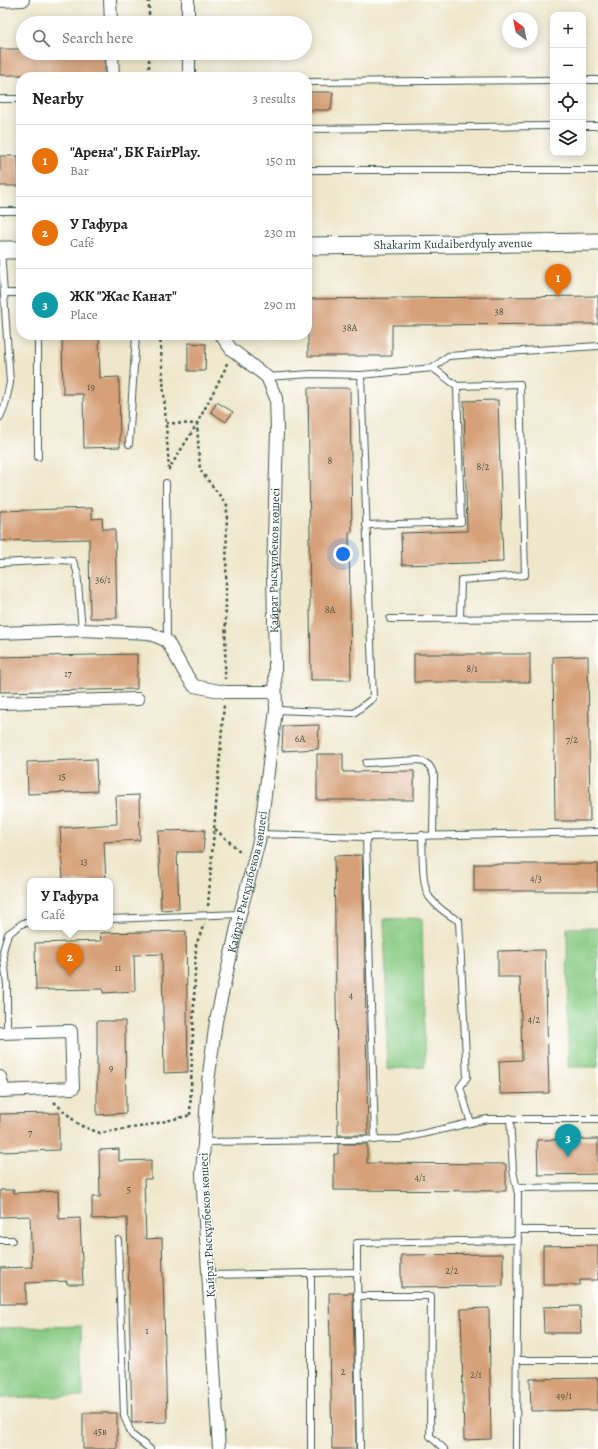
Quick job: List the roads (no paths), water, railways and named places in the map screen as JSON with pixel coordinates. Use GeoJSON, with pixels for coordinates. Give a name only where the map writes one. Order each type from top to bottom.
{"type":"FeatureCollection","features":[{"type":"Feature","properties":{"kind":"main road","name":"Shakarim Kudaiberdyuly avenue"},"geometry":{"type":"LineString","coordinates":[[312,246],[598,242]]}},
{"type":"Feature","properties":{"kind":"main road"},"geometry":{"type":"LineString","coordinates":[[1,250],[16,250]]}},
{"type":"Feature","properties":{"kind":"street"},"geometry":{"type":"LineString","coordinates":[[0,1],[23,0]]}},
{"type":"Feature","properties":{"kind":"street"},"geometry":{"type":"LineString","coordinates":[[110,0],[111,16]]}},
{"type":"Feature","properties":{"kind":"street"},"geometry":{"type":"LineString","coordinates":[[188,0],[188,16]]}},
{"type":"Feature","properties":{"kind":"street"},"geometry":{"type":"LineString","coordinates":[[112,60],[113,72]]}},
{"type":"Feature","properties":{"kind":"street"},"geometry":{"type":"LineString","coordinates":[[189,60],[189,72]]}},
{"type":"Feature","properties":{"kind":"street","name":"Қайрат Рысқұлбеков көшесі"},"geometry":{"type":"LineString","coordinates":[[218,1449],[202,1174],[208,1082],[216,1021],[260,834],[276,710],[273,576],[278,430],[276,398],[267,377],[231,349],[225,340]]}},
{"type":"Feature","properties":{"kind":"street"},"geometry":{"type":"LineString","coordinates":[[0,633],[82,630],[148,633],[167,641],[194,686],[225,692],[275,692]]}},
{"type":"Feature","properties":{"kind":"street"},"geometry":{"type":"LineString","coordinates":[[0,703],[138,699]]}},
{"type":"Feature","properties":{"kind":"street"},"geometry":{"type":"LineString","coordinates":[[0,1077],[2,1091],[74,1088],[71,1031],[3,1033]]}},
{"type":"Feature","properties":{"kind":"lane"},"geometry":{"type":"LineString","coordinates":[[312,82],[550,80]]}},
{"type":"Feature","properties":{"kind":"lane"},"geometry":{"type":"LineString","coordinates":[[586,80],[598,80]]}},
{"type":"Feature","properties":{"kind":"lane"},"geometry":{"type":"LineString","coordinates":[[0,99],[16,98]]}},
{"type":"Feature","properties":{"kind":"lane"},"geometry":{"type":"LineString","coordinates":[[312,129],[550,126]]}},
{"type":"Feature","properties":{"kind":"lane"},"geometry":{"type":"LineString","coordinates":[[586,126],[598,126]]}},
{"type":"Feature","properties":{"kind":"lane"},"geometry":{"type":"LineString","coordinates":[[312,170],[598,170]]}},
{"type":"Feature","properties":{"kind":"lane"},"geometry":{"type":"LineString","coordinates":[[0,211],[16,211]]}},
{"type":"Feature","properties":{"kind":"lane"},"geometry":{"type":"LineString","coordinates":[[0,416],[5,405],[10,383],[1,250]]}},
{"type":"Feature","properties":{"kind":"lane"},"geometry":{"type":"LineString","coordinates":[[4,293],[16,292]]}},
{"type":"Feature","properties":{"kind":"lane"},"geometry":{"type":"LineString","coordinates":[[38,340],[38,457]]}},
{"type":"Feature","properties":{"kind":"lane"},"geometry":{"type":"LineString","coordinates":[[129,444],[136,340]]}},
{"type":"Feature","properties":{"kind":"lane"},"geometry":{"type":"LineString","coordinates":[[267,377],[311,374],[360,375],[433,368],[448,356],[598,346]]}},
{"type":"Feature","properties":{"kind":"lane"},"geometry":{"type":"LineString","coordinates":[[433,368],[457,386],[520,384],[525,575],[461,580],[460,618]]}},
{"type":"Feature","properties":{"kind":"lane"},"geometry":{"type":"LineString","coordinates":[[276,710],[354,713],[373,698],[360,375]]}},
{"type":"Feature","properties":{"kind":"lane"},"geometry":{"type":"LineString","coordinates":[[366,525],[461,522],[457,386]]}},
{"type":"Feature","properties":{"kind":"lane"},"geometry":{"type":"LineString","coordinates":[[166,483],[167,641]]}},
{"type":"Feature","properties":{"kind":"lane"},"geometry":{"type":"LineString","coordinates":[[0,563],[60,560],[73,561],[77,571],[82,630]]}},
{"type":"Feature","properties":{"kind":"lane"},"geometry":{"type":"LineString","coordinates":[[390,619],[598,618]]}},
{"type":"Feature","properties":{"kind":"lane"},"geometry":{"type":"LineString","coordinates":[[366,764],[419,760],[427,763],[432,768],[434,776],[433,835]]}},
{"type":"Feature","properties":{"kind":"lane"},"geometry":{"type":"LineString","coordinates":[[260,834],[366,837],[598,832]]}},
{"type":"Feature","properties":{"kind":"lane"},"geometry":{"type":"LineString","coordinates":[[422,836],[424,879],[429,896],[440,909],[459,922],[467,1077],[460,1087],[471,1123]]}},
{"type":"Feature","properties":{"kind":"lane"},"geometry":{"type":"LineString","coordinates":[[366,837],[375,1140]]}},
{"type":"Feature","properties":{"kind":"lane"},"geometry":{"type":"LineString","coordinates":[[113,919],[240,914]]}},
{"type":"Feature","properties":{"kind":"lane"},"geometry":{"type":"LineString","coordinates":[[3,1033],[7,985],[3,951],[8,934],[23,923],[27,923]]}},
{"type":"Feature","properties":{"kind":"lane"},"geometry":{"type":"LineString","coordinates":[[510,1118],[513,1171],[517,1188],[518,1230],[516,1449]]}},
{"type":"Feature","properties":{"kind":"lane"},"geometry":{"type":"LineString","coordinates":[[204,1142],[400,1139],[487,1119],[598,1119]]}},
{"type":"Feature","properties":{"kind":"lane"},"geometry":{"type":"LineString","coordinates":[[517,1188],[598,1187]]}},
{"type":"Feature","properties":{"kind":"lane"},"geometry":{"type":"LineString","coordinates":[[518,1230],[598,1230]]}},
{"type":"Feature","properties":{"kind":"lane"},"geometry":{"type":"LineString","coordinates":[[0,1240],[12,1240]]}},
{"type":"Feature","properties":{"kind":"lane"},"geometry":{"type":"LineString","coordinates":[[118,1240],[124,1416],[132,1435],[150,1449]]}},
{"type":"Feature","properties":{"kind":"lane"},"geometry":{"type":"LineString","coordinates":[[360,1449],[357,1243],[518,1240]]}},
{"type":"Feature","properties":{"kind":"lane"},"geometry":{"type":"LineString","coordinates":[[209,1275],[357,1272]]}},
{"type":"Feature","properties":{"kind":"lane"},"geometry":{"type":"LineString","coordinates":[[310,1273],[311,1449]]}},
{"type":"Feature","properties":{"kind":"lane"},"geometry":{"type":"LineString","coordinates":[[358,1296],[431,1296],[430,1436],[444,1449]]}},
{"type":"Feature","properties":{"kind":"lane"},"geometry":{"type":"LineString","coordinates":[[517,1360],[598,1360]]}},
{"type":"Feature","properties":{"kind":"place","name":"\"Арена\", БК FairPlay."},"geometry":{"type":"Point","coordinates":[558,297]}},
{"type":"Feature","properties":{"kind":"place","name":"У Гафура"},"geometry":{"type":"Point","coordinates":[70,976]}},
{"type":"Feature","properties":{"kind":"place","name":"ЖК \"Жас Канат\""},"geometry":{"type":"Point","coordinates":[568,1157]}}]}
